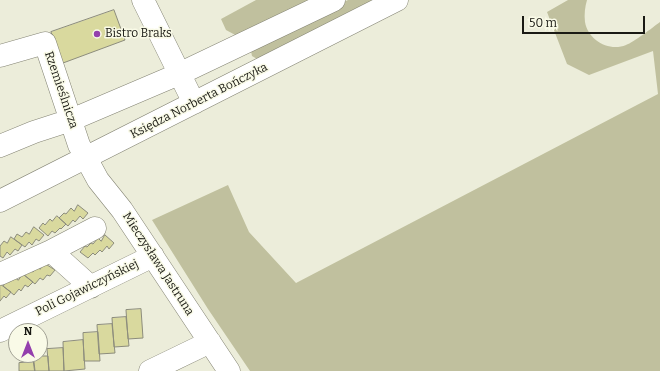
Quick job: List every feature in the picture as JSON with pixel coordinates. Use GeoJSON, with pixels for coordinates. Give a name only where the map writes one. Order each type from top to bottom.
{"type":"FeatureCollection","features":[{"type":"Feature","properties":{"kind":"street"},"geometry":{"type":"LineString","coordinates":[[143,0],[194,103]]}},
{"type":"Feature","properties":{"kind":"street"},"geometry":{"type":"LineString","coordinates":[[0,146],[34,132],[71,120],[179,74],[334,0]]}},
{"type":"Feature","properties":{"kind":"street","name":"Księdza Norberta Bończyka"},"geometry":{"type":"LineString","coordinates":[[0,201],[397,0]]}},
{"type":"Feature","properties":{"kind":"street","name":"Rzemieślnicza"},"geometry":{"type":"LineString","coordinates":[[0,56],[45,43],[79,145],[85,158]]}},
{"type":"Feature","properties":{"kind":"street","name":"Mieczysława Jastruna"},"geometry":{"type":"LineString","coordinates":[[85,158],[98,180],[122,210],[229,371]]}},
{"type":"Feature","properties":{"kind":"street"},"geometry":{"type":"LineString","coordinates":[[0,274],[51,251],[95,228]]}},
{"type":"Feature","properties":{"kind":"street"},"geometry":{"type":"LineString","coordinates":[[51,251],[91,287]]}},
{"type":"Feature","properties":{"kind":"street","name":"Poli Gojawiczyńskiej"},"geometry":{"type":"LineString","coordinates":[[0,331],[153,256]]}},
{"type":"Feature","properties":{"kind":"street"},"geometry":{"type":"LineString","coordinates":[[150,371],[210,342]]}},
{"type":"Feature","properties":{"kind":"green space"},"geometry":{"type":"Polygon","coordinates":[[[256,0],[314,0],[239,37],[226,30],[221,19],[256,0]]]}},
{"type":"Feature","properties":{"kind":"green space"},"geometry":{"type":"Polygon","coordinates":[[[348,0],[379,0],[257,59],[252,56],[251,51],[255,47],[348,0]]]}},
{"type":"Feature","properties":{"kind":"green space"},"geometry":{"type":"Polygon","coordinates":[[[568,0],[587,0],[585,8],[585,22],[587,28],[595,39],[606,46],[619,47],[626,45],[660,22],[660,371],[250,371],[208,309],[152,220],[228,185],[249,232],[296,283],[658,94],[653,51],[589,75],[567,64],[547,12],[568,0]]]}},
{"type":"Feature","properties":{"kind":"building"},"geometry":{"type":"Polygon","coordinates":[[[114,10],[125,40],[63,63],[51,32],[114,10]]]}},
{"type":"Feature","properties":{"kind":"building"},"geometry":{"type":"Polygon","coordinates":[[[78,205],[88,213],[83,219],[80,216],[75,222],[73,220],[68,226],[59,218],[64,213],[66,214],[71,208],[74,211],[78,205]]]}},
{"type":"Feature","properties":{"kind":"building"},"geometry":{"type":"Polygon","coordinates":[[[57,216],[66,224],[55,233],[52,231],[48,236],[39,228],[43,223],[45,225],[50,219],[52,221],[57,216]]]}},
{"type":"Feature","properties":{"kind":"building"},"geometry":{"type":"Polygon","coordinates":[[[34,227],[44,235],[39,241],[36,239],[32,245],[29,242],[25,247],[14,239],[17,234],[22,237],[26,232],[29,234],[34,227]]]}},
{"type":"Feature","properties":{"kind":"building"},"geometry":{"type":"Polygon","coordinates":[[[105,235],[114,243],[109,249],[107,246],[102,252],[100,250],[95,255],[93,253],[88,258],[80,252],[85,246],[87,247],[91,243],[93,244],[98,238],[101,241],[105,235]]]}},
{"type":"Feature","properties":{"kind":"building"},"geometry":{"type":"Polygon","coordinates":[[[11,237],[22,245],[18,251],[15,249],[10,255],[7,252],[3,258],[0,256],[0,246],[4,241],[7,243],[11,237]]]}},
{"type":"Feature","properties":{"kind":"building"},"geometry":{"type":"Polygon","coordinates":[[[44,263],[55,270],[50,276],[47,275],[43,280],[40,278],[35,284],[24,275],[29,270],[33,272],[37,267],[40,269],[44,263]]]}},
{"type":"Feature","properties":{"kind":"building"},"geometry":{"type":"Polygon","coordinates":[[[23,274],[33,282],[28,287],[25,285],[21,291],[19,289],[14,295],[3,286],[7,280],[10,282],[14,277],[18,280],[23,274]]]}},
{"type":"Feature","properties":{"kind":"building"},"geometry":{"type":"Polygon","coordinates":[[[0,284],[11,292],[6,298],[4,296],[0,301],[0,284]]]}},
{"type":"Feature","properties":{"kind":"building"},"geometry":{"type":"Polygon","coordinates":[[[141,309],[143,338],[128,339],[126,310],[141,309]]]}},
{"type":"Feature","properties":{"kind":"building"},"geometry":{"type":"Polygon","coordinates":[[[126,317],[129,346],[114,347],[112,318],[126,317]]]}},
{"type":"Feature","properties":{"kind":"building"},"geometry":{"type":"Polygon","coordinates":[[[112,324],[115,353],[99,354],[97,325],[112,324]]]}},
{"type":"Feature","properties":{"kind":"building"},"geometry":{"type":"Polygon","coordinates":[[[98,332],[100,361],[84,361],[83,333],[98,332]]]}},
{"type":"Feature","properties":{"kind":"building"},"geometry":{"type":"Polygon","coordinates":[[[83,340],[85,369],[64,371],[63,342],[83,340]]]}},
{"type":"Feature","properties":{"kind":"building"},"geometry":{"type":"Polygon","coordinates":[[[63,348],[64,371],[49,371],[48,349],[63,348]]]}},
{"type":"Feature","properties":{"kind":"building"},"geometry":{"type":"Polygon","coordinates":[[[48,356],[49,371],[35,371],[34,363],[48,363],[48,356]]]}},
{"type":"Feature","properties":{"kind":"building"},"geometry":{"type":"Polygon","coordinates":[[[19,363],[34,363],[35,371],[19,371],[19,363]]]}},
{"type":"Feature","properties":{"kind":"place","name":"Bistro Braks"},"geometry":{"type":"Point","coordinates":[97,34]}}]}
